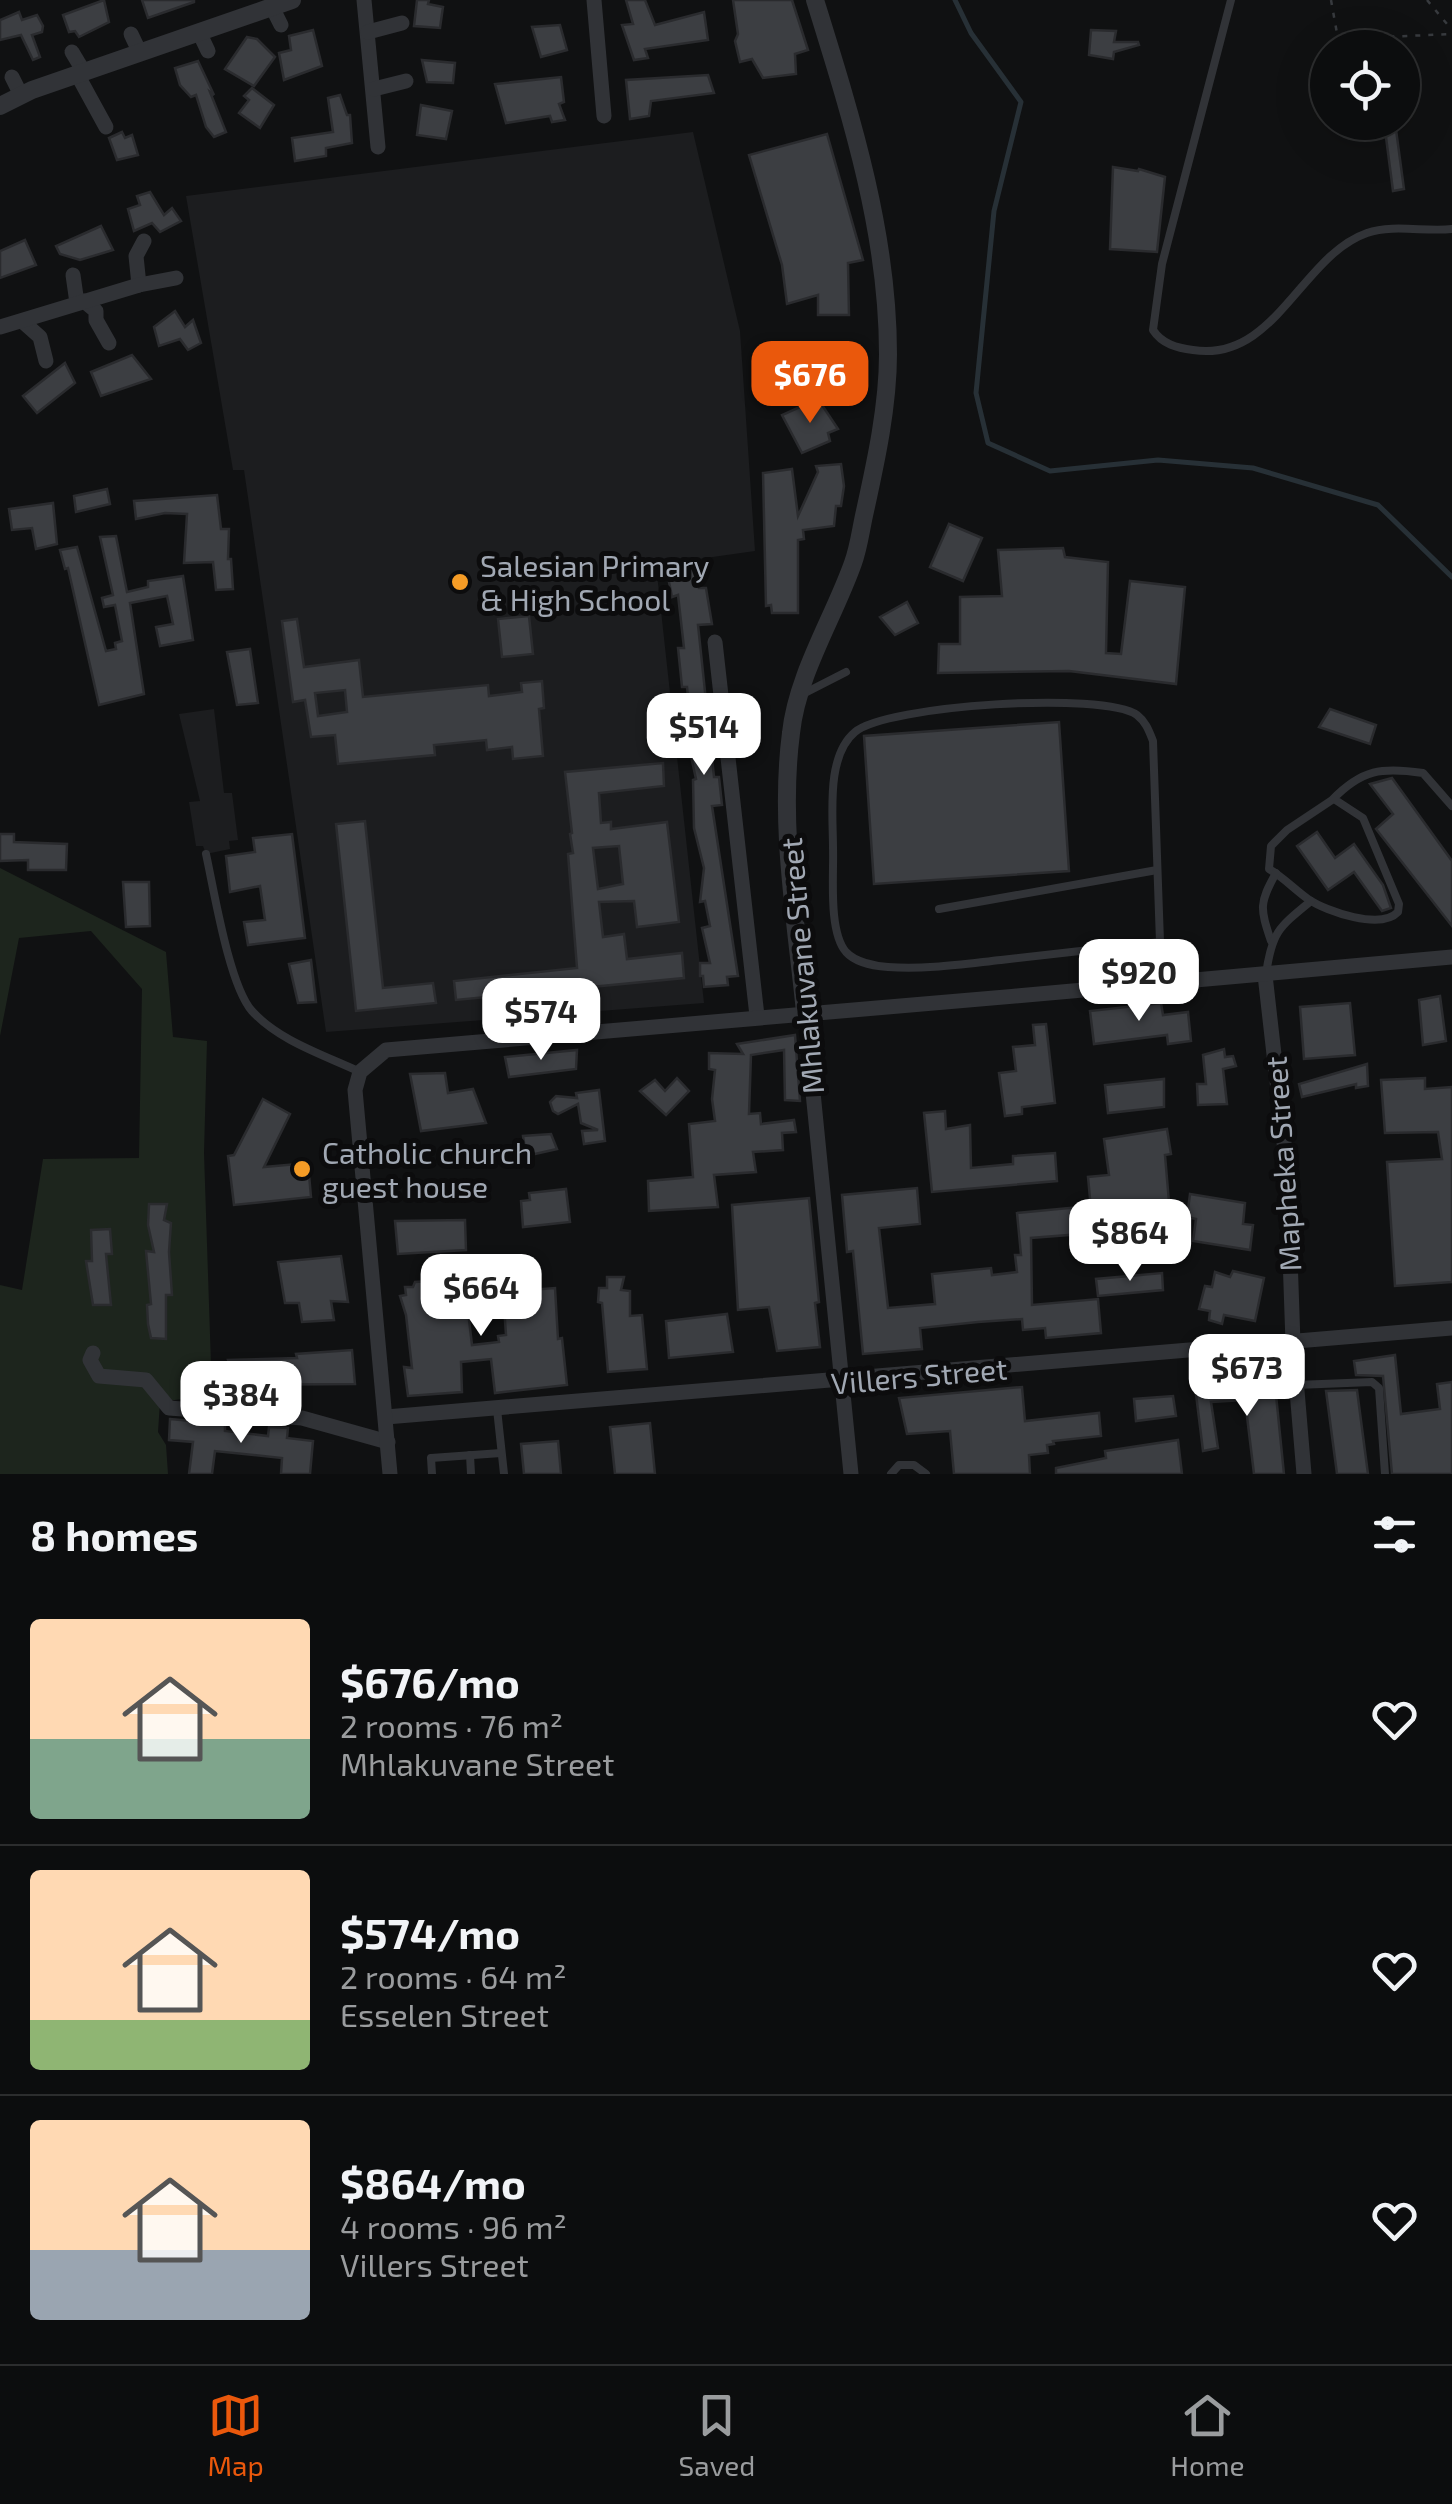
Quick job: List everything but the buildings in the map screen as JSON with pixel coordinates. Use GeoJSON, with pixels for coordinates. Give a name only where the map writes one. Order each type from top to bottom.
{"type":"FeatureCollection","features":[{"type":"Feature","properties":{"kind":"street"},"geometry":{"type":"LineString","coordinates":[[0,106],[80,73],[199,32],[243,8],[272,7],[292,0]]}},
{"type":"Feature","properties":{"kind":"street"},"geometry":{"type":"LineString","coordinates":[[364,0],[378,147]]}},
{"type":"Feature","properties":{"kind":"street"},"geometry":{"type":"LineString","coordinates":[[594,0],[604,116]]}},
{"type":"Feature","properties":{"kind":"street","name":"Mhlakuvane Street"},"geometry":{"type":"LineString","coordinates":[[815,0],[852,117],[876,220],[884,275],[888,357],[876,457],[854,560],[810,663],[791,730],[787,834],[851,1474]]}},
{"type":"Feature","properties":{"kind":"street"},"geometry":{"type":"LineString","coordinates":[[272,7],[281,25]]}},
{"type":"Feature","properties":{"kind":"street"},"geometry":{"type":"LineString","coordinates":[[368,32],[402,23]]}},
{"type":"Feature","properties":{"kind":"street"},"geometry":{"type":"LineString","coordinates":[[199,32],[208,50]]}},
{"type":"Feature","properties":{"kind":"street"},"geometry":{"type":"LineString","coordinates":[[131,34],[146,71]]}},
{"type":"Feature","properties":{"kind":"street"},"geometry":{"type":"LineString","coordinates":[[72,52],[106,127]]}},
{"type":"Feature","properties":{"kind":"street"},"geometry":{"type":"LineString","coordinates":[[12,77],[21,95]]}},
{"type":"Feature","properties":{"kind":"street"},"geometry":{"type":"LineString","coordinates":[[355,97],[406,81]]}},
{"type":"Feature","properties":{"kind":"street"},"geometry":{"type":"LineString","coordinates":[[139,285],[136,256],[144,241]]}},
{"type":"Feature","properties":{"kind":"street"},"geometry":{"type":"LineString","coordinates":[[73,275],[80,302],[96,311],[96,320],[110,343]]}},
{"type":"Feature","properties":{"kind":"street"},"geometry":{"type":"LineString","coordinates":[[0,326],[176,278]]}},
{"type":"Feature","properties":{"kind":"street"},"geometry":{"type":"LineString","coordinates":[[22,320],[40,337],[46,361]]}},
{"type":"Feature","properties":{"kind":"street"},"geometry":{"type":"LineString","coordinates":[[715,642],[757,1016]]}},
{"type":"Feature","properties":{"kind":"street"},"geometry":{"type":"LineString","coordinates":[[390,1474],[355,1090],[360,1072],[386,1050],[1452,957]]}},
{"type":"Feature","properties":{"kind":"street","name":"Mapheka Street"},"geometry":{"type":"LineString","coordinates":[[1266,975],[1287,1169],[1292,1343],[1304,1474]]}},
{"type":"Feature","properties":{"kind":"street","name":"Villers Street"},"geometry":{"type":"LineString","coordinates":[[386,1417],[842,1382],[1452,1328]]}},
{"type":"Feature","properties":{"kind":"street"},"geometry":{"type":"LineString","coordinates":[[94,1352],[90,1360],[99,1376],[148,1374],[168,1408],[302,1418],[388,1442]]}},
{"type":"Feature","properties":{"kind":"lane"},"geometry":{"type":"LineString","coordinates":[[1231,0],[1162,264],[1153,330],[1158,339],[1178,348],[1206,352],[1242,344],[1282,310],[1340,248],[1366,233],[1452,229]]}},
{"type":"Feature","properties":{"kind":"lane"},"geometry":{"type":"LineString","coordinates":[[802,695],[846,672]]}},
{"type":"Feature","properties":{"kind":"lane"},"geometry":{"type":"LineString","coordinates":[[1160,942],[938,966],[889,967],[848,955],[838,940],[834,910],[833,819],[835,775],[842,750],[852,734],[869,722],[914,712],[1048,702],[1114,706],[1136,714],[1153,741],[1165,985]]}},
{"type":"Feature","properties":{"kind":"lane"},"geometry":{"type":"LineString","coordinates":[[1332,800],[1362,818],[1397,896],[1398,912],[1384,921],[1364,919],[1311,901],[1269,869],[1270,846],[1342,790],[1384,767],[1423,773],[1452,806]]}},
{"type":"Feature","properties":{"kind":"lane"},"geometry":{"type":"LineString","coordinates":[[206,854],[237,980],[248,1008],[269,1026],[360,1072]]}},
{"type":"Feature","properties":{"kind":"lane"},"geometry":{"type":"LineString","coordinates":[[939,908],[1158,870]]}},
{"type":"Feature","properties":{"kind":"lane"},"geometry":{"type":"LineString","coordinates":[[1271,941],[1260,911],[1262,897],[1276,872]]}},
{"type":"Feature","properties":{"kind":"lane"},"geometry":{"type":"LineString","coordinates":[[1266,975],[1271,941],[1285,922],[1311,901]]}},
{"type":"Feature","properties":{"kind":"lane"},"geometry":{"type":"LineString","coordinates":[[1296,1385],[1372,1382],[1379,1388],[1385,1474]]}},
{"type":"Feature","properties":{"kind":"lane"},"geometry":{"type":"LineString","coordinates":[[497,1408],[504,1474]]}},
{"type":"Feature","properties":{"kind":"lane"},"geometry":{"type":"LineString","coordinates":[[432,1474],[430,1458],[501,1453]]}},
{"type":"Feature","properties":{"kind":"lane"},"geometry":{"type":"LineString","coordinates":[[470,1456],[471,1474]]}},
{"type":"Feature","properties":{"kind":"lane"},"geometry":{"type":"LineString","coordinates":[[891,1474],[899,1465],[914,1464],[926,1474]]}},
{"type":"Feature","properties":{"kind":"path"},"geometry":{"type":"LineString","coordinates":[[1331,0],[1338,39],[1452,32]]}},
{"type":"Feature","properties":{"kind":"path"},"geometry":{"type":"LineString","coordinates":[[1427,0],[1452,32]]}},
{"type":"Feature","properties":{"kind":"shaded area","name":"Salesian Primary & High School"},"geometry":{"type":"Polygon","coordinates":[[[693,132],[740,331],[755,551],[656,565],[704,1003],[326,1032],[244,470],[233,470],[186,196],[693,132]]]}},
{"type":"Feature","properties":{"kind":"shaded area"},"geometry":{"type":"Polygon","coordinates":[[[214,709],[224,793],[232,793],[238,840],[229,841],[230,849],[206,854],[203,846],[196,846],[189,802],[200,801],[179,714],[214,709]]]}},
{"type":"Feature","properties":{"kind":"shaded area"},"geometry":{"type":"Polygon","coordinates":[[[0,868],[166,952],[173,1037],[207,1041],[204,1153],[212,1395],[160,1402],[158,1432],[166,1445],[168,1474],[0,1474],[0,1285],[22,1290],[43,1159],[139,1158],[142,989],[91,931],[19,938],[0,1036],[0,868]]]}},
{"type":"Feature","properties":{"kind":"waterway"},"geometry":{"type":"LineString","coordinates":[[955,0],[971,33],[1021,102],[994,211],[976,393],[988,443],[1050,471],[1158,460],[1253,468],[1378,505],[1452,577]]}},
{"type":"Feature","properties":{"kind":"place","name":"Salesian Primary & High School"},"geometry":{"type":"Point","coordinates":[460,582]}},
{"type":"Feature","properties":{"kind":"place","name":"Catholic church guest house"},"geometry":{"type":"Point","coordinates":[302,1169]}}]}
